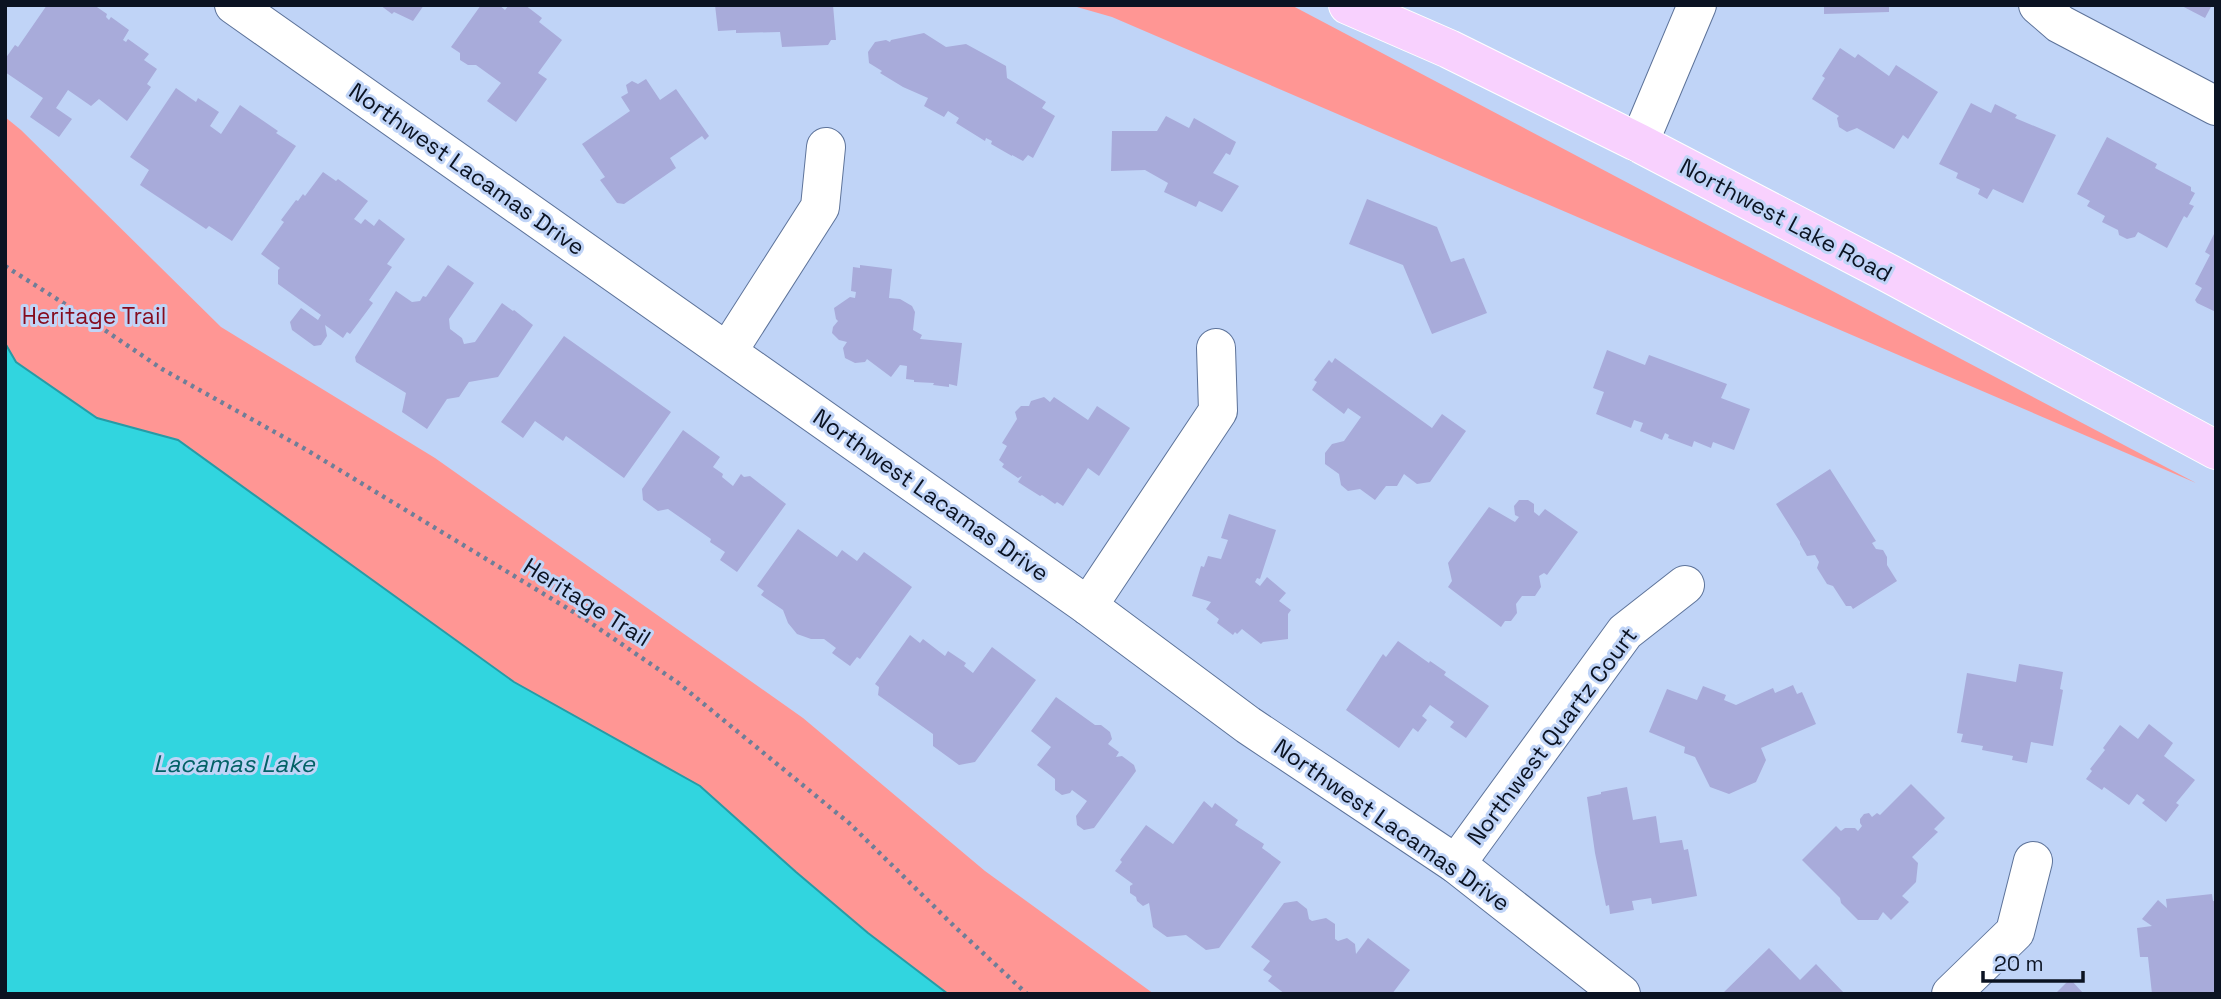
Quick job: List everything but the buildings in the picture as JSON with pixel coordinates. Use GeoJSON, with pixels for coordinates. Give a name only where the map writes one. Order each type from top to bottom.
{"type":"FeatureCollection","features":[{"type":"Feature","properties":{"kind":"main road","name":"Northwest Lake Road"},"geometry":{"type":"LineString","coordinates":[[1348,5],[1449,49],[1639,143],[1890,274],[2216,450]]}},
{"type":"Feature","properties":{"kind":"street","name":"Northwest Lacamas Drive"},"geometry":{"type":"LineString","coordinates":[[234,5],[1088,606],[1248,725],[1455,864],[1621,994]]}},
{"type":"Feature","properties":{"kind":"street"},"geometry":{"type":"LineString","coordinates":[[1639,143],[1697,5]]}},
{"type":"Feature","properties":{"kind":"street"},"geometry":{"type":"LineString","coordinates":[[2038,5],[2060,24],[2216,106]]}},
{"type":"Feature","properties":{"kind":"street"},"geometry":{"type":"LineString","coordinates":[[728,351],[820,207],[826,148]]}},
{"type":"Feature","properties":{"kind":"street"},"geometry":{"type":"LineString","coordinates":[[1088,606],[1218,411],[1216,348]]}},
{"type":"Feature","properties":{"kind":"street","name":"Northwest Quartz Court"},"geometry":{"type":"LineString","coordinates":[[1455,864],[1625,632],[1685,584]]}},
{"type":"Feature","properties":{"kind":"street"},"geometry":{"type":"LineString","coordinates":[[1951,994],[2015,932],[2032,861]]}},
{"type":"Feature","properties":{"kind":"path","name":"Heritage Trail"},"geometry":{"type":"LineString","coordinates":[[5,266],[162,369],[305,449],[586,619],[677,682],[849,823],[1027,994]]}},
{"type":"Feature","properties":{"kind":"green space"},"geometry":{"type":"Polygon","coordinates":[[[1070,5],[1291,5],[2196,483],[1112,17],[1070,5]]]}},
{"type":"Feature","properties":{"kind":"green space","name":"Heritage Trail"},"geometry":{"type":"Polygon","coordinates":[[[5,117],[221,327],[435,458],[803,718],[985,871],[1154,994],[948,994],[868,933],[700,786],[514,682],[178,440],[98,418],[16,362],[5,343],[5,117]]]}},
{"type":"Feature","properties":{"kind":"water","name":"Lacamas Lake"},"geometry":{"type":"Polygon","coordinates":[[[5,343],[16,362],[97,418],[178,440],[514,682],[700,786],[868,933],[948,994],[5,994],[5,343]]]}}]}
